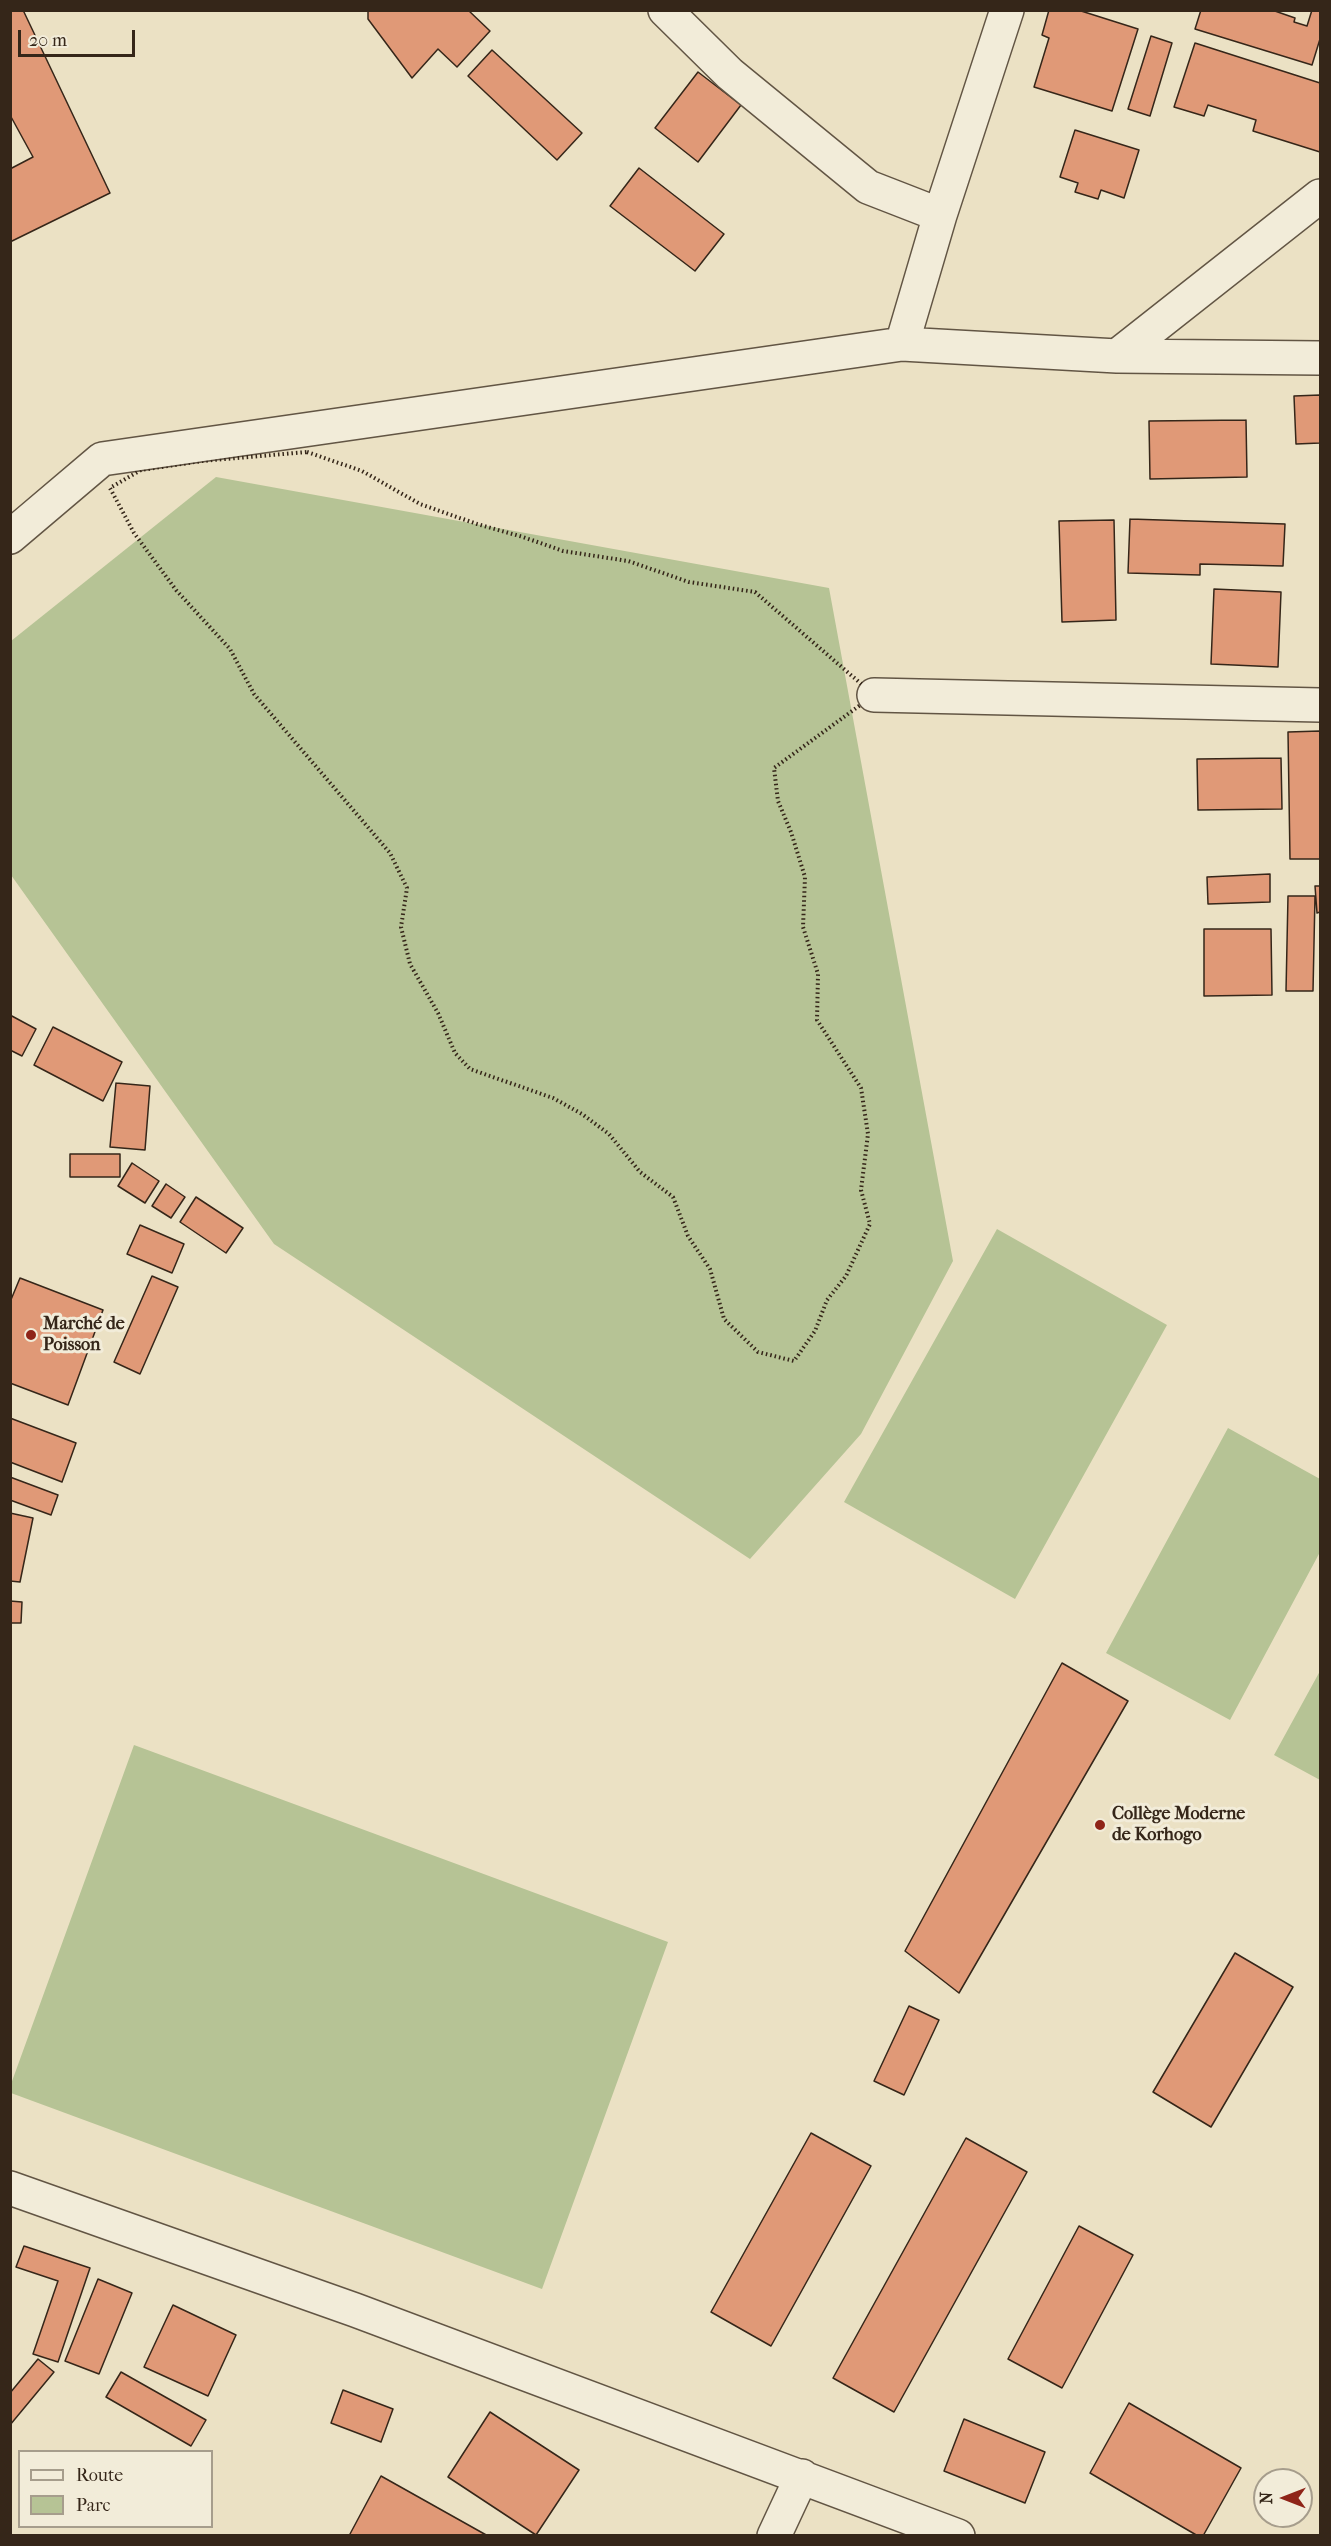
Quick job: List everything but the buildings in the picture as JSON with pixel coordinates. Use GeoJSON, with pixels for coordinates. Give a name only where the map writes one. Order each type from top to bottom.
{"type":"FeatureCollection","features":[{"type":"Feature","properties":{"kind":"street"},"geometry":{"type":"LineString","coordinates":[[665,10],[730,74],[868,187],[940,215]]}},
{"type":"Feature","properties":{"kind":"street"},"geometry":{"type":"LineString","coordinates":[[902,344],[940,215],[1006,10]]}},
{"type":"Feature","properties":{"kind":"street"},"geometry":{"type":"LineString","coordinates":[[1118,356],[1320,196]]}},
{"type":"Feature","properties":{"kind":"street"},"geometry":{"type":"LineString","coordinates":[[10,537],[102,459],[902,344],[1118,356],[1320,358]]}},
{"type":"Feature","properties":{"kind":"street"},"geometry":{"type":"LineString","coordinates":[[874,695],[1320,705]]}},
{"type":"Feature","properties":{"kind":"street"},"geometry":{"type":"LineString","coordinates":[[10,2188],[356,2310],[958,2535]]}},
{"type":"Feature","properties":{"kind":"street"},"geometry":{"type":"LineString","coordinates":[[774,2535],[802,2476]]}},
{"type":"Feature","properties":{"kind":"path"},"geometry":{"type":"LineString","coordinates":[[307,452],[362,471],[420,504],[563,551],[628,561],[689,582],[755,592],[874,695],[774,768],[778,801],[791,832],[805,877],[803,927],[818,974],[817,1020],[861,1088],[868,1134],[861,1190],[870,1224],[846,1276],[827,1300],[815,1331],[795,1361],[758,1352],[724,1319],[710,1269],[688,1236],[673,1197],[640,1172],[609,1134],[582,1114],[553,1098],[470,1069],[455,1053],[438,1013],[410,964],[402,927],[407,888],[390,853],[254,694],[230,649],[176,590],[134,534],[110,488],[141,470],[202,461],[307,452]]}},
{"type":"Feature","properties":{"kind":"green space"},"geometry":{"type":"Polygon","coordinates":[[[216,477],[829,588],[953,1261],[861,1434],[750,1559],[274,1244],[11,875],[11,641],[216,477]]]}},
{"type":"Feature","properties":{"kind":"green space"},"geometry":{"type":"Polygon","coordinates":[[[997,1229],[1167,1325],[1015,1599],[844,1502],[997,1229]]]}},
{"type":"Feature","properties":{"kind":"green space"},"geometry":{"type":"Polygon","coordinates":[[[1228,1428],[1320,1479],[1320,1552],[1230,1720],[1106,1653],[1228,1428]]]}},
{"type":"Feature","properties":{"kind":"green space"},"geometry":{"type":"Polygon","coordinates":[[[1320,1671],[1320,1780],[1274,1755],[1320,1671]]]}},
{"type":"Feature","properties":{"kind":"green space"},"geometry":{"type":"Polygon","coordinates":[[[134,1745],[668,1942],[542,2289],[11,2093],[11,2084],[134,1745]]]}},
{"type":"Feature","properties":{"kind":"place","name":"Marché de Poisson"},"geometry":{"type":"Point","coordinates":[31,1335]}},
{"type":"Feature","properties":{"kind":"place","name":"Collège Moderne de Korhogo"},"geometry":{"type":"Point","coordinates":[1100,1825]}}]}
